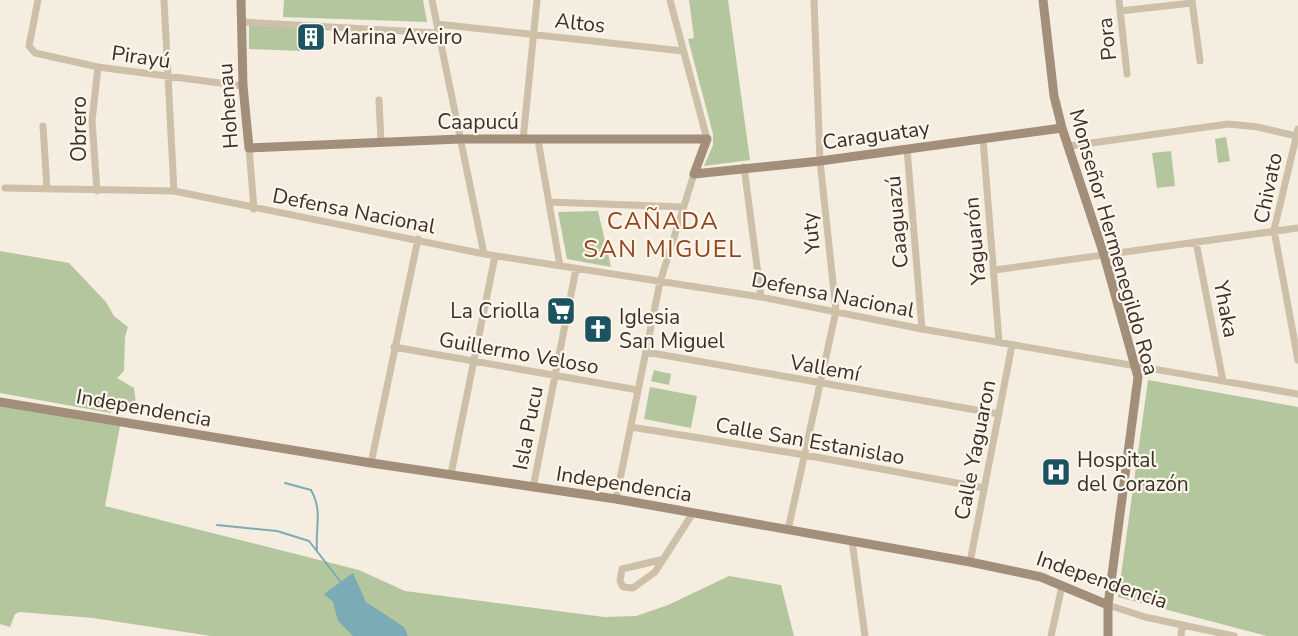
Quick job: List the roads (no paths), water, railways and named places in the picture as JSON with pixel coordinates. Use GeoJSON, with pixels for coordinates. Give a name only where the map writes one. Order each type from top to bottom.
{"type":"FeatureCollection","features":[{"type":"Feature","properties":{"kind":"street","name":"Pirayú"},"geometry":{"type":"LineString","coordinates":[[38,0],[29,45],[35,53],[98,67],[167,78],[243,86]]}},
{"type":"Feature","properties":{"kind":"street"},"geometry":{"type":"LineString","coordinates":[[164,0],[174,191]]}},
{"type":"Feature","properties":{"kind":"street","name":"Hohenau"},"geometry":{"type":"LineString","coordinates":[[241,0],[243,86],[254,209]]}},
{"type":"Feature","properties":{"kind":"street"},"geometry":{"type":"LineString","coordinates":[[432,0],[484,254]]}},
{"type":"Feature","properties":{"kind":"street"},"geometry":{"type":"LineString","coordinates":[[523,140],[537,0]]}},
{"type":"Feature","properties":{"kind":"street"},"geometry":{"type":"LineString","coordinates":[[616,499],[660,282],[707,139],[670,0]]}},
{"type":"Feature","properties":{"kind":"street","name":"Yuty"},"geometry":{"type":"LineString","coordinates":[[788,530],[836,311],[820,161],[814,0]]}},
{"type":"Feature","properties":{"kind":"street","name":"Monseñor Hermenegildo Roa"},"geometry":{"type":"LineString","coordinates":[[1043,0],[1054,96],[1062,128],[1070,146],[1104,255],[1136,367],[1137,394],[1108,605],[1108,636]]}},
{"type":"Feature","properties":{"kind":"street","name":"Pora"},"geometry":{"type":"LineString","coordinates":[[1119,0],[1127,74]]}},
{"type":"Feature","properties":{"kind":"street"},"geometry":{"type":"LineString","coordinates":[[1120,11],[1192,2],[1200,61]]}},
{"type":"Feature","properties":{"kind":"street"},"geometry":{"type":"LineString","coordinates":[[242,22],[438,33]]}},
{"type":"Feature","properties":{"kind":"street","name":"Altos"},"geometry":{"type":"LineString","coordinates":[[437,24],[683,51]]}},
{"type":"Feature","properties":{"kind":"street","name":"Obrero"},"geometry":{"type":"LineString","coordinates":[[98,67],[92,121],[98,191]]}},
{"type":"Feature","properties":{"kind":"street"},"geometry":{"type":"LineString","coordinates":[[379,100],[381,141]]}},
{"type":"Feature","properties":{"kind":"street"},"geometry":{"type":"LineString","coordinates":[[1070,146],[1228,124],[1297,133]]}},
{"type":"Feature","properties":{"kind":"street"},"geometry":{"type":"LineString","coordinates":[[43,126],[47,189]]}},
{"type":"Feature","properties":{"kind":"street","name":"Caraguatay"},"geometry":{"type":"LineString","coordinates":[[694,174],[744,167],[820,161],[1062,128]]}},
{"type":"Feature","properties":{"kind":"street","name":"Chivato"},"geometry":{"type":"LineString","coordinates":[[1297,133],[1274,230],[1298,360]]}},
{"type":"Feature","properties":{"kind":"street","name":"Caapucú"},"geometry":{"type":"LineString","coordinates":[[249,148],[460,139],[707,139]]}},
{"type":"Feature","properties":{"kind":"street","name":"Yaguarón"},"geometry":{"type":"LineString","coordinates":[[983,139],[999,341]]}},
{"type":"Feature","properties":{"kind":"street"},"geometry":{"type":"LineString","coordinates":[[538,140],[560,266]]}},
{"type":"Feature","properties":{"kind":"street","name":"Caaguazú"},"geometry":{"type":"LineString","coordinates":[[907,149],[922,329]]}},
{"type":"Feature","properties":{"kind":"street"},"geometry":{"type":"LineString","coordinates":[[744,167],[761,297]]}},
{"type":"Feature","properties":{"kind":"street","name":"Defensa Nacional"},"geometry":{"type":"LineString","coordinates":[[5,188],[174,191],[484,254],[761,297],[922,329],[1298,394]]}},
{"type":"Feature","properties":{"kind":"street"},"geometry":{"type":"LineString","coordinates":[[549,202],[684,207]]}},
{"type":"Feature","properties":{"kind":"street"},"geometry":{"type":"LineString","coordinates":[[995,270],[1298,228]]}},
{"type":"Feature","properties":{"kind":"street"},"geometry":{"type":"LineString","coordinates":[[371,464],[418,239]]}},
{"type":"Feature","properties":{"kind":"street","name":"Yhaka"},"geometry":{"type":"LineString","coordinates":[[1197,242],[1223,381]]}},
{"type":"Feature","properties":{"kind":"street"},"geometry":{"type":"LineString","coordinates":[[451,474],[495,255]]}},
{"type":"Feature","properties":{"kind":"street","name":"Isla Pucu"},"geometry":{"type":"LineString","coordinates":[[533,488],[576,269]]}},
{"type":"Feature","properties":{"kind":"street","name":"Calle Yaguaron"},"geometry":{"type":"LineString","coordinates":[[970,562],[1012,345]]}},
{"type":"Feature","properties":{"kind":"street","name":"Guillermo Veloso"},"geometry":{"type":"LineString","coordinates":[[394,347],[638,390]]}},
{"type":"Feature","properties":{"kind":"street","name":"Vallemí"},"geometry":{"type":"LineString","coordinates":[[646,352],[999,414]]}},
{"type":"Feature","properties":{"kind":"street","name":"Independencia"},"geometry":{"type":"LineString","coordinates":[[0,402],[371,464],[616,499],[1023,572],[1108,605],[1234,636]]}},
{"type":"Feature","properties":{"kind":"street","name":"Calle San Estanislao"},"geometry":{"type":"LineString","coordinates":[[631,427],[805,455],[984,488]]}},
{"type":"Feature","properties":{"kind":"street"},"geometry":{"type":"LineString","coordinates":[[660,560],[622,569],[620,581],[623,587],[633,588],[655,572],[660,560],[693,513]]}},
{"type":"Feature","properties":{"kind":"street"},"geometry":{"type":"LineString","coordinates":[[852,541],[865,636]]}},
{"type":"Feature","properties":{"kind":"street"},"geometry":{"type":"LineString","coordinates":[[1051,636],[1062,586]]}},
{"type":"Feature","properties":{"kind":"street"},"geometry":{"type":"LineString","coordinates":[[1181,636],[1182,625]]}},
{"type":"Feature","properties":{"kind":"water"},"geometry":{"type":"Polygon","coordinates":[[[353,573],[366,602],[404,627],[408,636],[353,636],[338,621],[333,602],[324,594],[353,573]]]}},
{"type":"Feature","properties":{"kind":"waterway"},"geometry":{"type":"LineString","coordinates":[[285,483],[311,490],[315,498],[318,512],[317,551]]}},
{"type":"Feature","properties":{"kind":"waterway"},"geometry":{"type":"LineString","coordinates":[[217,525],[277,531],[309,541],[340,581]]}},
{"type":"Feature","properties":{"kind":"place","name":"Marina Aveiro"},"geometry":{"type":"Point","coordinates":[311,37]}},
{"type":"Feature","properties":{"kind":"place","name":"La Criolla"},"geometry":{"type":"Point","coordinates":[561,311]}},
{"type":"Feature","properties":{"kind":"place","name":"Iglesia San Miguel"},"geometry":{"type":"Point","coordinates":[598,329]}},
{"type":"Feature","properties":{"kind":"place","name":"Hospital del Corazón"},"geometry":{"type":"Point","coordinates":[1056,472]}},
{"type":"Feature","properties":{"kind":"district","name":"CAÑADA SAN MIGUEL"},"geometry":{"type":"Point","coordinates":[663,235]}}]}
